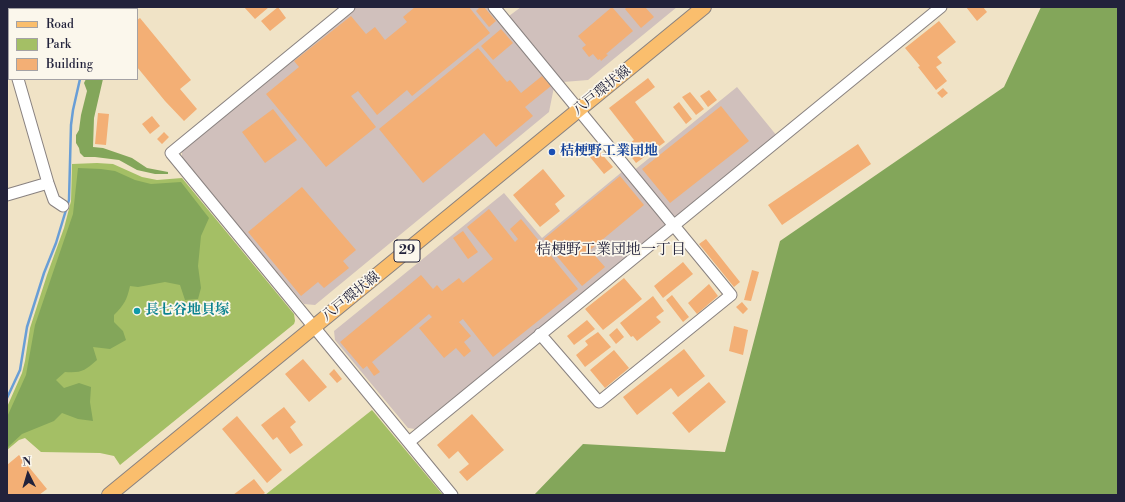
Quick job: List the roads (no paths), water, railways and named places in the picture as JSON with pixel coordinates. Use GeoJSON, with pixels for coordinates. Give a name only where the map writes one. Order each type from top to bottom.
{"type":"FeatureCollection","features":[{"type":"Feature","properties":{"kind":"main road","name":"八戸環状線"},"geometry":{"type":"LineString","coordinates":[[109,495],[704,7]]}},
{"type":"Feature","properties":{"kind":"street"},"geometry":{"type":"LineString","coordinates":[[349,7],[171,153],[452,495]]}},
{"type":"Feature","properties":{"kind":"street"},"geometry":{"type":"LineString","coordinates":[[494,7],[731,295],[599,402],[540,334]]}},
{"type":"Feature","properties":{"kind":"street"},"geometry":{"type":"LineString","coordinates":[[409,442],[941,7]]}},
{"type":"Feature","properties":{"kind":"street"},"geometry":{"type":"LineString","coordinates":[[18,80],[54,200],[63,206]]}},
{"type":"Feature","properties":{"kind":"street"},"geometry":{"type":"LineString","coordinates":[[7,195],[48,183]]}},
{"type":"Feature","properties":{"kind":"waterway"},"geometry":{"type":"LineString","coordinates":[[7,398],[20,370],[27,327],[69,200],[71,125],[80,80]]}},
{"type":"Feature","properties":{"kind":"place","name":"桔梗野工業団地"},"geometry":{"type":"Point","coordinates":[552,152]}},
{"type":"Feature","properties":{"kind":"place","name":"長七谷地貝塚"},"geometry":{"type":"Point","coordinates":[137,311]}},
{"type":"Feature","properties":{"kind":"district","name":"桔梗野工業団地一丁目"},"geometry":{"type":"Point","coordinates":[611,250]}}]}
